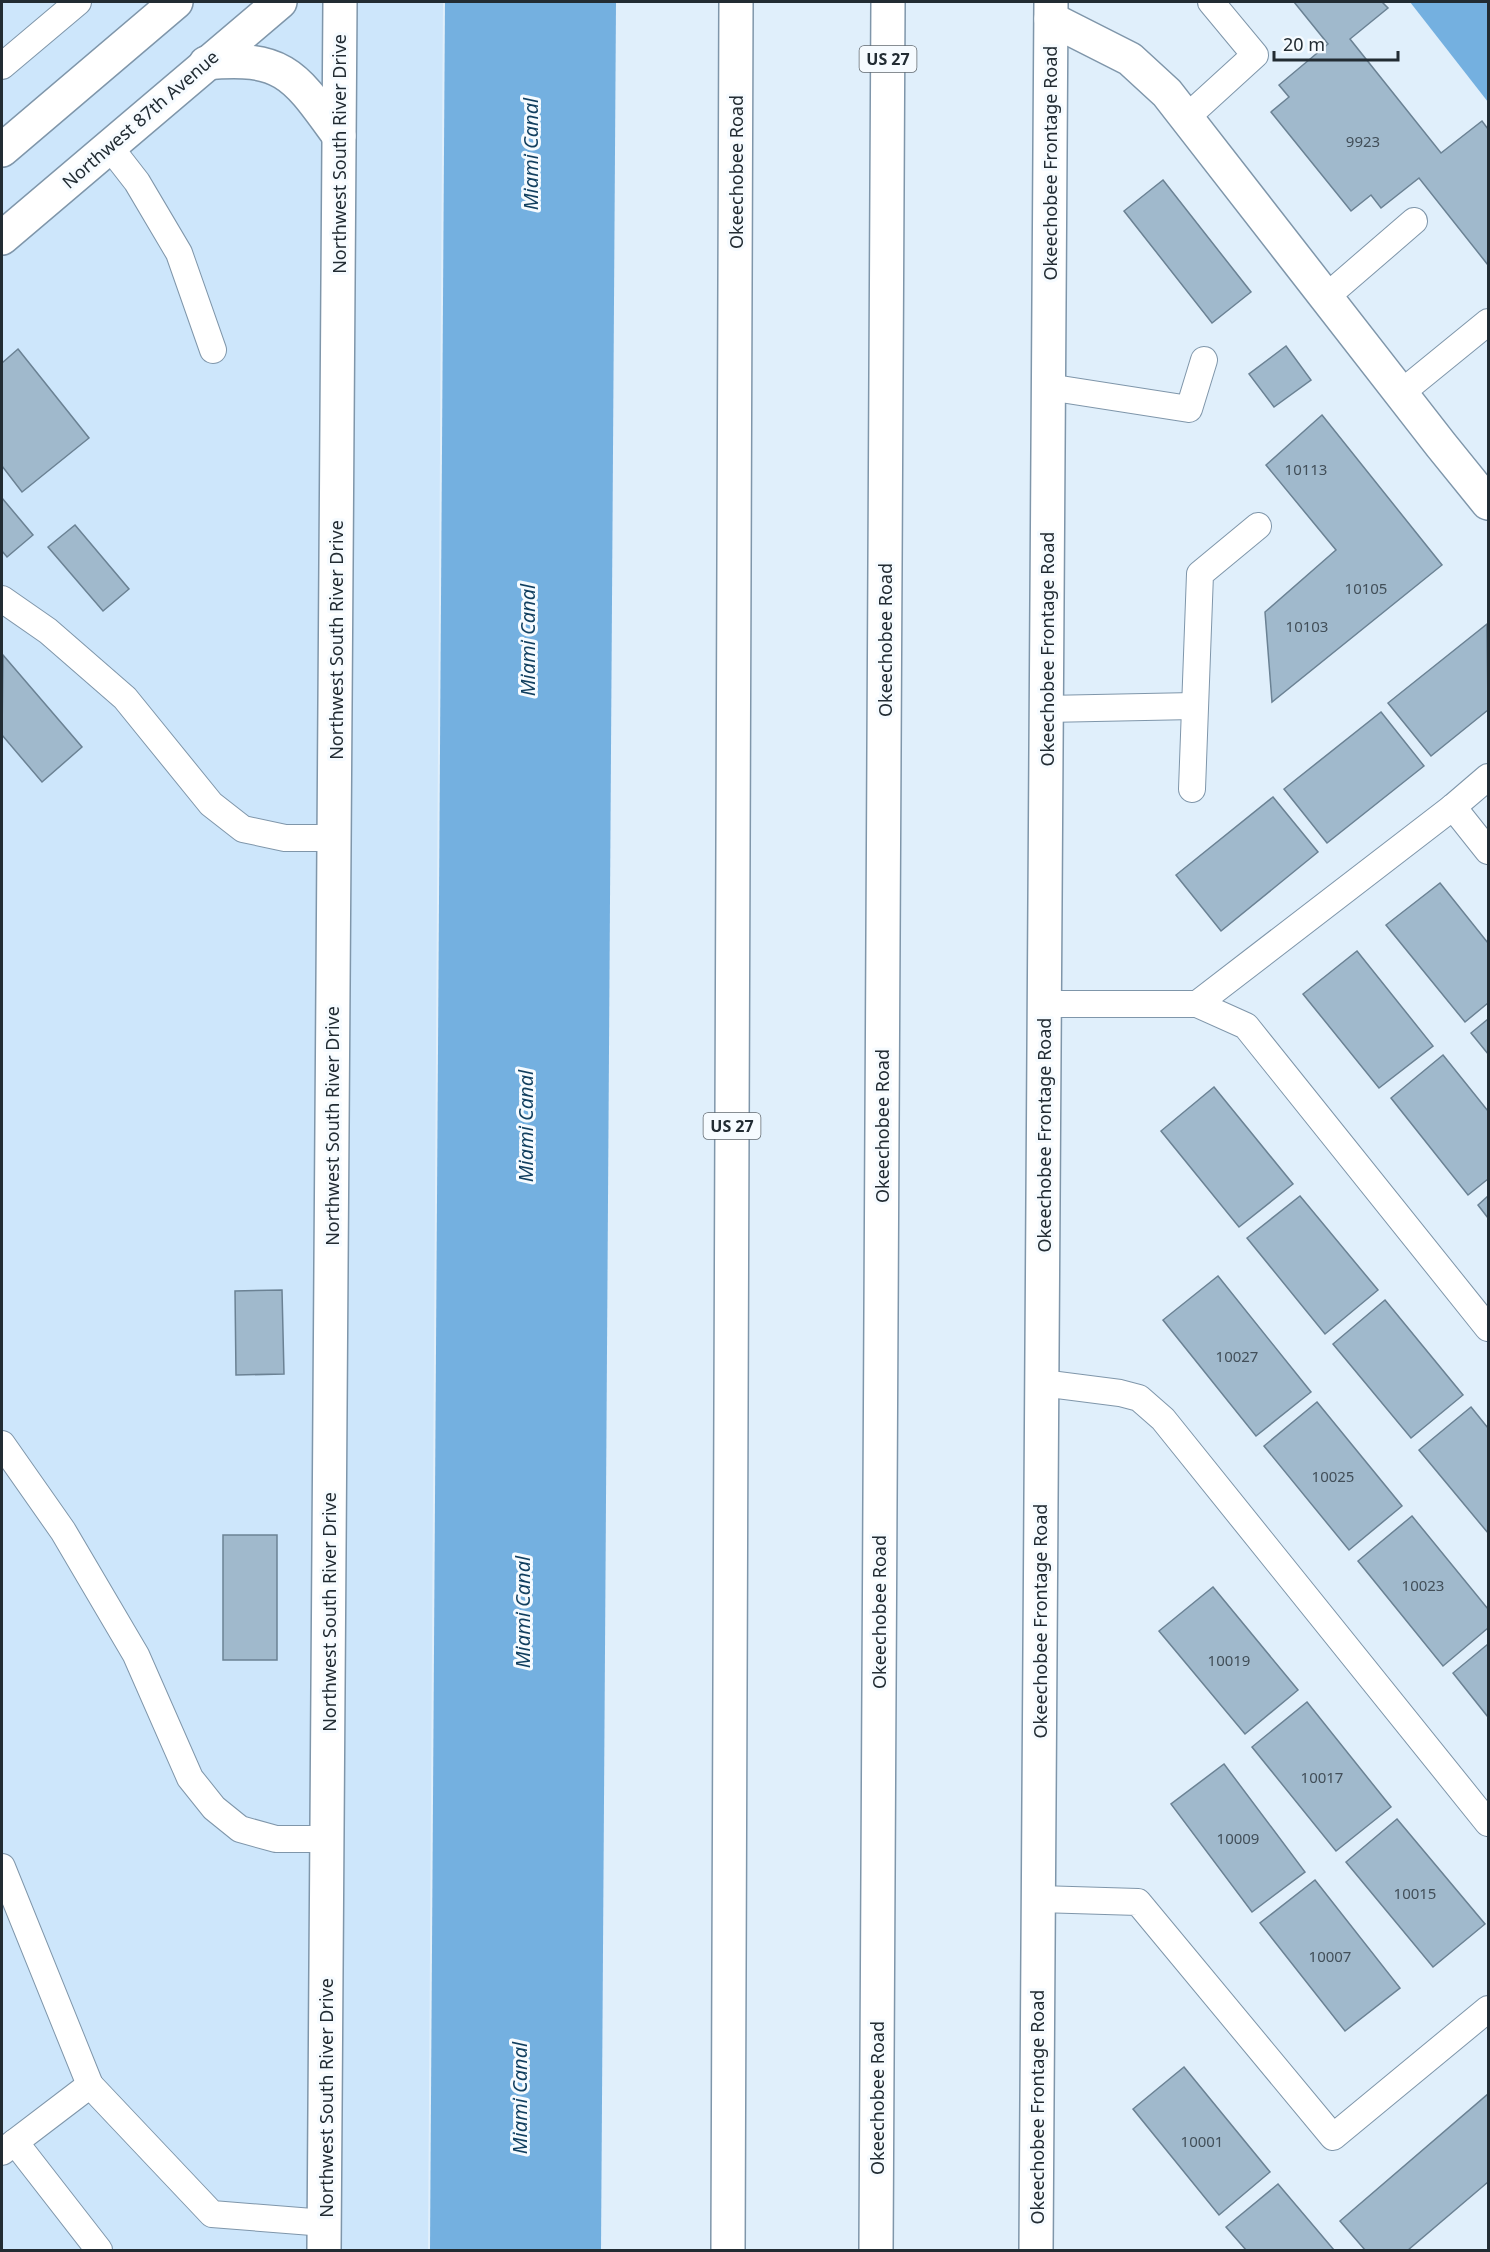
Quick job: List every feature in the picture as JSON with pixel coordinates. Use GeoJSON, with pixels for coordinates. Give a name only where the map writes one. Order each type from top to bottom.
{"type":"FeatureCollection","features":[{"type":"Feature","properties":{"kind":"main road"},"geometry":{"type":"LineString","coordinates":[[2,150],[176,2]]}},
{"type":"Feature","properties":{"kind":"main road","name":"Northwest 87th Avenue"},"geometry":{"type":"LineString","coordinates":[[2,238],[280,2]]}},
{"type":"Feature","properties":{"kind":"main road","name":"Northwest South River Drive"},"geometry":{"type":"LineString","coordinates":[[325,2237],[340,2]]}},
{"type":"Feature","properties":{"kind":"main road","name":"Okeechobee Road"},"geometry":{"type":"LineString","coordinates":[[728,2250],[736,2]]}},
{"type":"Feature","properties":{"kind":"main road","name":"Okeechobee Road"},"geometry":{"type":"LineString","coordinates":[[876,2250],[888,2]]}},
{"type":"Feature","properties":{"kind":"main road","name":"Okeechobee Frontage Road"},"geometry":{"type":"LineString","coordinates":[[1051,10],[1130,59],[1167,93],[1488,503]]}},
{"type":"Feature","properties":{"kind":"main road","name":"Okeechobee Frontage Road"},"geometry":{"type":"LineString","coordinates":[[1036,2250],[1051,10]]}},
{"type":"Feature","properties":{"kind":"main road"},"geometry":{"type":"LineString","coordinates":[[206,63],[238,60],[264,64],[286,73],[297,81],[339,136]]}},
{"type":"Feature","properties":{"kind":"lane"},"geometry":{"type":"LineString","coordinates":[[2,66],[78,2]]}},
{"type":"Feature","properties":{"kind":"lane"},"geometry":{"type":"LineString","coordinates":[[1187,117],[1255,55],[1211,2]]}},
{"type":"Feature","properties":{"kind":"lane"},"geometry":{"type":"LineString","coordinates":[[109,146],[137,182],[178,253],[213,350]]}},
{"type":"Feature","properties":{"kind":"lane"},"geometry":{"type":"LineString","coordinates":[[1326,297],[1414,221]]}},
{"type":"Feature","properties":{"kind":"lane"},"geometry":{"type":"LineString","coordinates":[[1401,393],[1488,322]]}},
{"type":"Feature","properties":{"kind":"lane"},"geometry":{"type":"LineString","coordinates":[[1048,387],[1189,408],[1204,360]]}},
{"type":"Feature","properties":{"kind":"lane"},"geometry":{"type":"LineString","coordinates":[[1192,789],[1200,574],[1258,526]]}},
{"type":"Feature","properties":{"kind":"lane"},"geometry":{"type":"LineString","coordinates":[[2,599],[48,631],[125,698],[211,804],[243,829],[285,838],[335,838]]}},
{"type":"Feature","properties":{"kind":"lane"},"geometry":{"type":"LineString","coordinates":[[1047,709],[1194,706]]}},
{"type":"Feature","properties":{"kind":"lane"},"geometry":{"type":"LineString","coordinates":[[1197,1004],[1453,807],[1488,777]]}},
{"type":"Feature","properties":{"kind":"lane"},"geometry":{"type":"LineString","coordinates":[[1453,807],[1488,851]]}},
{"type":"Feature","properties":{"kind":"lane"},"geometry":{"type":"LineString","coordinates":[[1044,1004],[1197,1004],[1246,1026],[1488,1328]]}},
{"type":"Feature","properties":{"kind":"lane"},"geometry":{"type":"LineString","coordinates":[[1042,1383],[1120,1393],[1139,1398],[1163,1419],[1488,1823]]}},
{"type":"Feature","properties":{"kind":"lane"},"geometry":{"type":"LineString","coordinates":[[2,1444],[63,1531],[136,1655],[190,1778],[214,1808],[240,1829],[276,1839],[327,1839]]}},
{"type":"Feature","properties":{"kind":"lane"},"geometry":{"type":"LineString","coordinates":[[2,1867],[90,2085],[212,2214],[325,2237]]}},
{"type":"Feature","properties":{"kind":"lane"},"geometry":{"type":"LineString","coordinates":[[1039,1899],[1138,1902],[1333,2138],[1488,2009]]}},
{"type":"Feature","properties":{"kind":"lane"},"geometry":{"type":"LineString","coordinates":[[90,2085],[8,2147],[99,2250]]}},
{"type":"Feature","properties":{"kind":"shaded area"},"geometry":{"type":"Polygon","coordinates":[[[2,2],[443,2],[428,2250],[2,2250],[2,2]]]}},
{"type":"Feature","properties":{"kind":"water","name":"Miami Canal"},"geometry":{"type":"Polygon","coordinates":[[[445,2],[616,2],[601,2250],[430,2250],[445,2]]]}},
{"type":"Feature","properties":{"kind":"water"},"geometry":{"type":"Polygon","coordinates":[[[1410,2],[1488,2],[1488,102],[1410,2]]]}},
{"type":"Feature","properties":{"kind":"building"},"geometry":{"type":"Polygon","coordinates":[[[1294,2],[1382,2],[1388,8],[1350,39],[1441,153],[1482,121],[1488,129],[1488,265],[1419,178],[1381,208],[1371,195],[1351,211],[1271,112],[1289,97],[1279,85],[1328,44],[1294,2]]]}},
{"type":"Feature","properties":{"kind":"building"},"geometry":{"type":"Polygon","coordinates":[[[1163,180],[1251,292],[1212,323],[1124,211],[1163,180]]]}},
{"type":"Feature","properties":{"kind":"building"},"geometry":{"type":"Polygon","coordinates":[[[1286,346],[1311,380],[1274,407],[1249,374],[1286,346]]]}},
{"type":"Feature","properties":{"kind":"building"},"geometry":{"type":"Polygon","coordinates":[[[18,349],[89,438],[22,492],[2,466],[2,363],[18,349]]]}},
{"type":"Feature","properties":{"kind":"building"},"geometry":{"type":"Polygon","coordinates":[[[1322,415],[1442,565],[1272,702],[1265,612],[1336,550],[1266,465],[1322,415]]]}},
{"type":"Feature","properties":{"kind":"building"},"geometry":{"type":"Polygon","coordinates":[[[2,498],[33,535],[7,557],[2,551],[2,498]]]}},
{"type":"Feature","properties":{"kind":"building"},"geometry":{"type":"Polygon","coordinates":[[[75,525],[129,589],[103,611],[48,547],[75,525]]]}},
{"type":"Feature","properties":{"kind":"building"},"geometry":{"type":"Polygon","coordinates":[[[1487,624],[1488,710],[1431,756],[1388,703],[1487,624]]]}},
{"type":"Feature","properties":{"kind":"building"},"geometry":{"type":"Polygon","coordinates":[[[3,655],[82,747],[42,782],[2,735],[3,655]]]}},
{"type":"Feature","properties":{"kind":"building"},"geometry":{"type":"Polygon","coordinates":[[[1381,712],[1424,766],[1327,843],[1284,789],[1381,712]]]}},
{"type":"Feature","properties":{"kind":"building"},"geometry":{"type":"Polygon","coordinates":[[[1273,797],[1318,852],[1221,931],[1176,875],[1273,797]]]}},
{"type":"Feature","properties":{"kind":"building"},"geometry":{"type":"Polygon","coordinates":[[[1440,883],[1488,943],[1488,1003],[1465,1022],[1386,925],[1440,883]]]}},
{"type":"Feature","properties":{"kind":"building"},"geometry":{"type":"Polygon","coordinates":[[[1357,951],[1433,1046],[1379,1088],[1303,994],[1357,951]]]}},
{"type":"Feature","properties":{"kind":"building"},"geometry":{"type":"Polygon","coordinates":[[[1488,1019],[1488,1054],[1471,1033],[1488,1019]]]}},
{"type":"Feature","properties":{"kind":"building"},"geometry":{"type":"Polygon","coordinates":[[[1443,1055],[1488,1111],[1488,1179],[1468,1195],[1391,1098],[1443,1055]]]}},
{"type":"Feature","properties":{"kind":"building"},"geometry":{"type":"Polygon","coordinates":[[[1214,1087],[1293,1184],[1239,1227],[1161,1131],[1214,1087]]]}},
{"type":"Feature","properties":{"kind":"building"},"geometry":{"type":"Polygon","coordinates":[[[1300,1196],[1378,1290],[1325,1334],[1247,1238],[1300,1196]]]}},
{"type":"Feature","properties":{"kind":"building"},"geometry":{"type":"Polygon","coordinates":[[[1488,1196],[1488,1218],[1478,1205],[1488,1196]]]}},
{"type":"Feature","properties":{"kind":"building"},"geometry":{"type":"Polygon","coordinates":[[[1218,1276],[1311,1392],[1256,1436],[1163,1320],[1218,1276]]]}},
{"type":"Feature","properties":{"kind":"building"},"geometry":{"type":"Polygon","coordinates":[[[282,1290],[284,1374],[236,1375],[235,1291],[282,1290]]]}},
{"type":"Feature","properties":{"kind":"building"},"geometry":{"type":"Polygon","coordinates":[[[1385,1300],[1463,1395],[1411,1438],[1333,1344],[1385,1300]]]}},
{"type":"Feature","properties":{"kind":"building"},"geometry":{"type":"Polygon","coordinates":[[[1317,1402],[1402,1506],[1349,1550],[1264,1446],[1317,1402]]]}},
{"type":"Feature","properties":{"kind":"building"},"geometry":{"type":"Polygon","coordinates":[[[1471,1407],[1488,1428],[1488,1533],[1419,1450],[1471,1407]]]}},
{"type":"Feature","properties":{"kind":"building"},"geometry":{"type":"Polygon","coordinates":[[[1412,1516],[1488,1609],[1488,1628],[1443,1666],[1358,1561],[1412,1516]]]}},
{"type":"Feature","properties":{"kind":"building"},"geometry":{"type":"Polygon","coordinates":[[[223,1535],[277,1535],[277,1660],[223,1660],[223,1535]]]}},
{"type":"Feature","properties":{"kind":"building"},"geometry":{"type":"Polygon","coordinates":[[[1213,1587],[1298,1690],[1245,1734],[1159,1631],[1213,1587]]]}},
{"type":"Feature","properties":{"kind":"building"},"geometry":{"type":"Polygon","coordinates":[[[1488,1644],[1488,1717],[1453,1673],[1488,1644]]]}},
{"type":"Feature","properties":{"kind":"building"},"geometry":{"type":"Polygon","coordinates":[[[1307,1702],[1391,1807],[1336,1851],[1252,1747],[1307,1702]]]}},
{"type":"Feature","properties":{"kind":"building"},"geometry":{"type":"Polygon","coordinates":[[[1224,1764],[1305,1872],[1252,1912],[1171,1804],[1224,1764]]]}},
{"type":"Feature","properties":{"kind":"building"},"geometry":{"type":"Polygon","coordinates":[[[1397,1819],[1485,1924],[1433,1967],[1346,1862],[1397,1819]]]}},
{"type":"Feature","properties":{"kind":"building"},"geometry":{"type":"Polygon","coordinates":[[[1315,1880],[1400,1988],[1345,2031],[1260,1923],[1315,1880]]]}},
{"type":"Feature","properties":{"kind":"building"},"geometry":{"type":"Polygon","coordinates":[[[1184,2067],[1270,2172],[1219,2215],[1133,2109],[1184,2067]]]}},
{"type":"Feature","properties":{"kind":"building"},"geometry":{"type":"Polygon","coordinates":[[[1488,2094],[1488,2182],[1408,2250],[1365,2250],[1340,2221],[1488,2094]]]}},
{"type":"Feature","properties":{"kind":"building"},"geometry":{"type":"Polygon","coordinates":[[[1278,2184],[1334,2250],[1246,2250],[1226,2227],[1278,2184]]]}}]}
